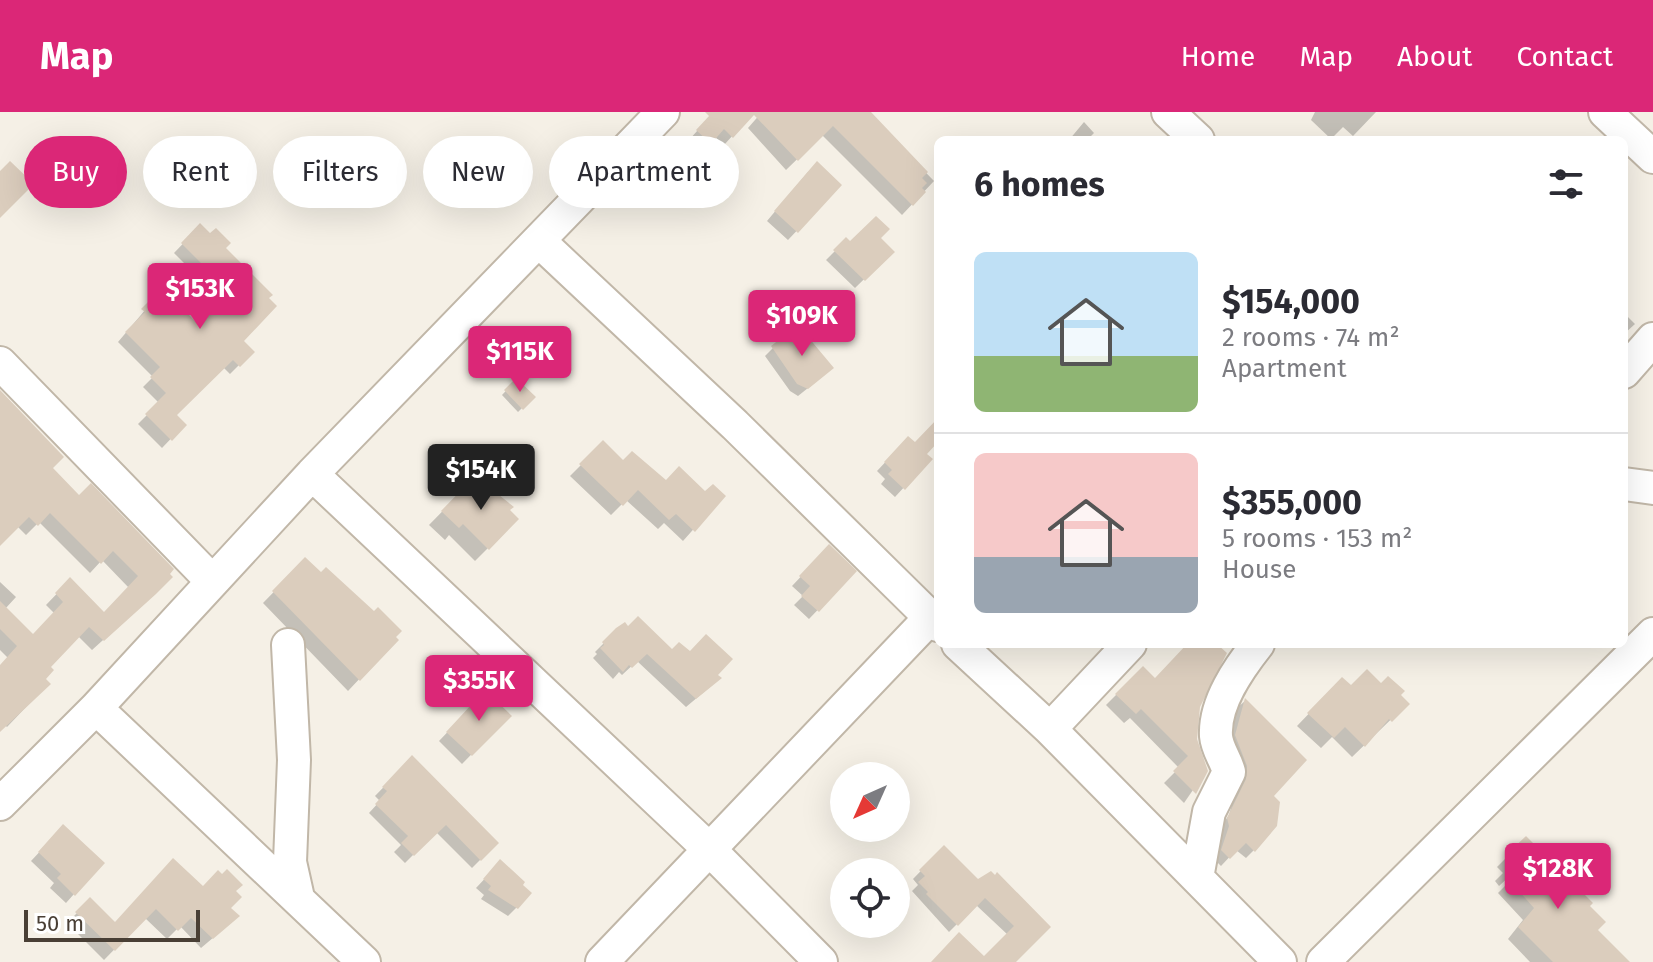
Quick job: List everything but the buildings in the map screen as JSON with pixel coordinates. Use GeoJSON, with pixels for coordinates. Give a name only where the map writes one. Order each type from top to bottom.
{"type":"FeatureCollection","features":[{"type":"Feature","properties":{"kind":"street"},"geometry":{"type":"LineString","coordinates":[[0,804],[96,708],[312,474],[663,112]]}},
{"type":"Feature","properties":{"kind":"street"},"geometry":{"type":"LineString","coordinates":[[1168,112],[1194,136]]}},
{"type":"Feature","properties":{"kind":"street"},"geometry":{"type":"LineString","coordinates":[[1605,112],[1653,157]]}},
{"type":"Feature","properties":{"kind":"street"},"geometry":{"type":"LineString","coordinates":[[540,242],[735,425],[934,622],[602,962]]}},
{"type":"Feature","properties":{"kind":"street"},"geometry":{"type":"LineString","coordinates":[[1628,367],[1653,339]]}},
{"type":"Feature","properties":{"kind":"street"},"geometry":{"type":"LineString","coordinates":[[0,363],[212,581]]}},
{"type":"Feature","properties":{"kind":"street"},"geometry":{"type":"LineString","coordinates":[[312,474],[710,850],[821,962]]}},
{"type":"Feature","properties":{"kind":"street"},"geometry":{"type":"LineString","coordinates":[[1628,485],[1653,488]]}},
{"type":"Feature","properties":{"kind":"street"},"geometry":{"type":"LineString","coordinates":[[1323,962],[1653,634]]}},
{"type":"Feature","properties":{"kind":"street"},"geometry":{"type":"LineString","coordinates":[[288,645],[294,760],[290,862],[298,898]]}},
{"type":"Feature","properties":{"kind":"street"},"geometry":{"type":"LineString","coordinates":[[962,648],[1050,729],[1280,962]]}},
{"type":"Feature","properties":{"kind":"street"},"geometry":{"type":"LineString","coordinates":[[1050,729],[1126,648]]}},
{"type":"Feature","properties":{"kind":"street"},"geometry":{"type":"LineString","coordinates":[[1197,878],[1209,812],[1229,772],[1216,736],[1220,713],[1229,687],[1255,648]]}},
{"type":"Feature","properties":{"kind":"street"},"geometry":{"type":"LineString","coordinates":[[96,708],[298,898],[350,957]]}}]}
